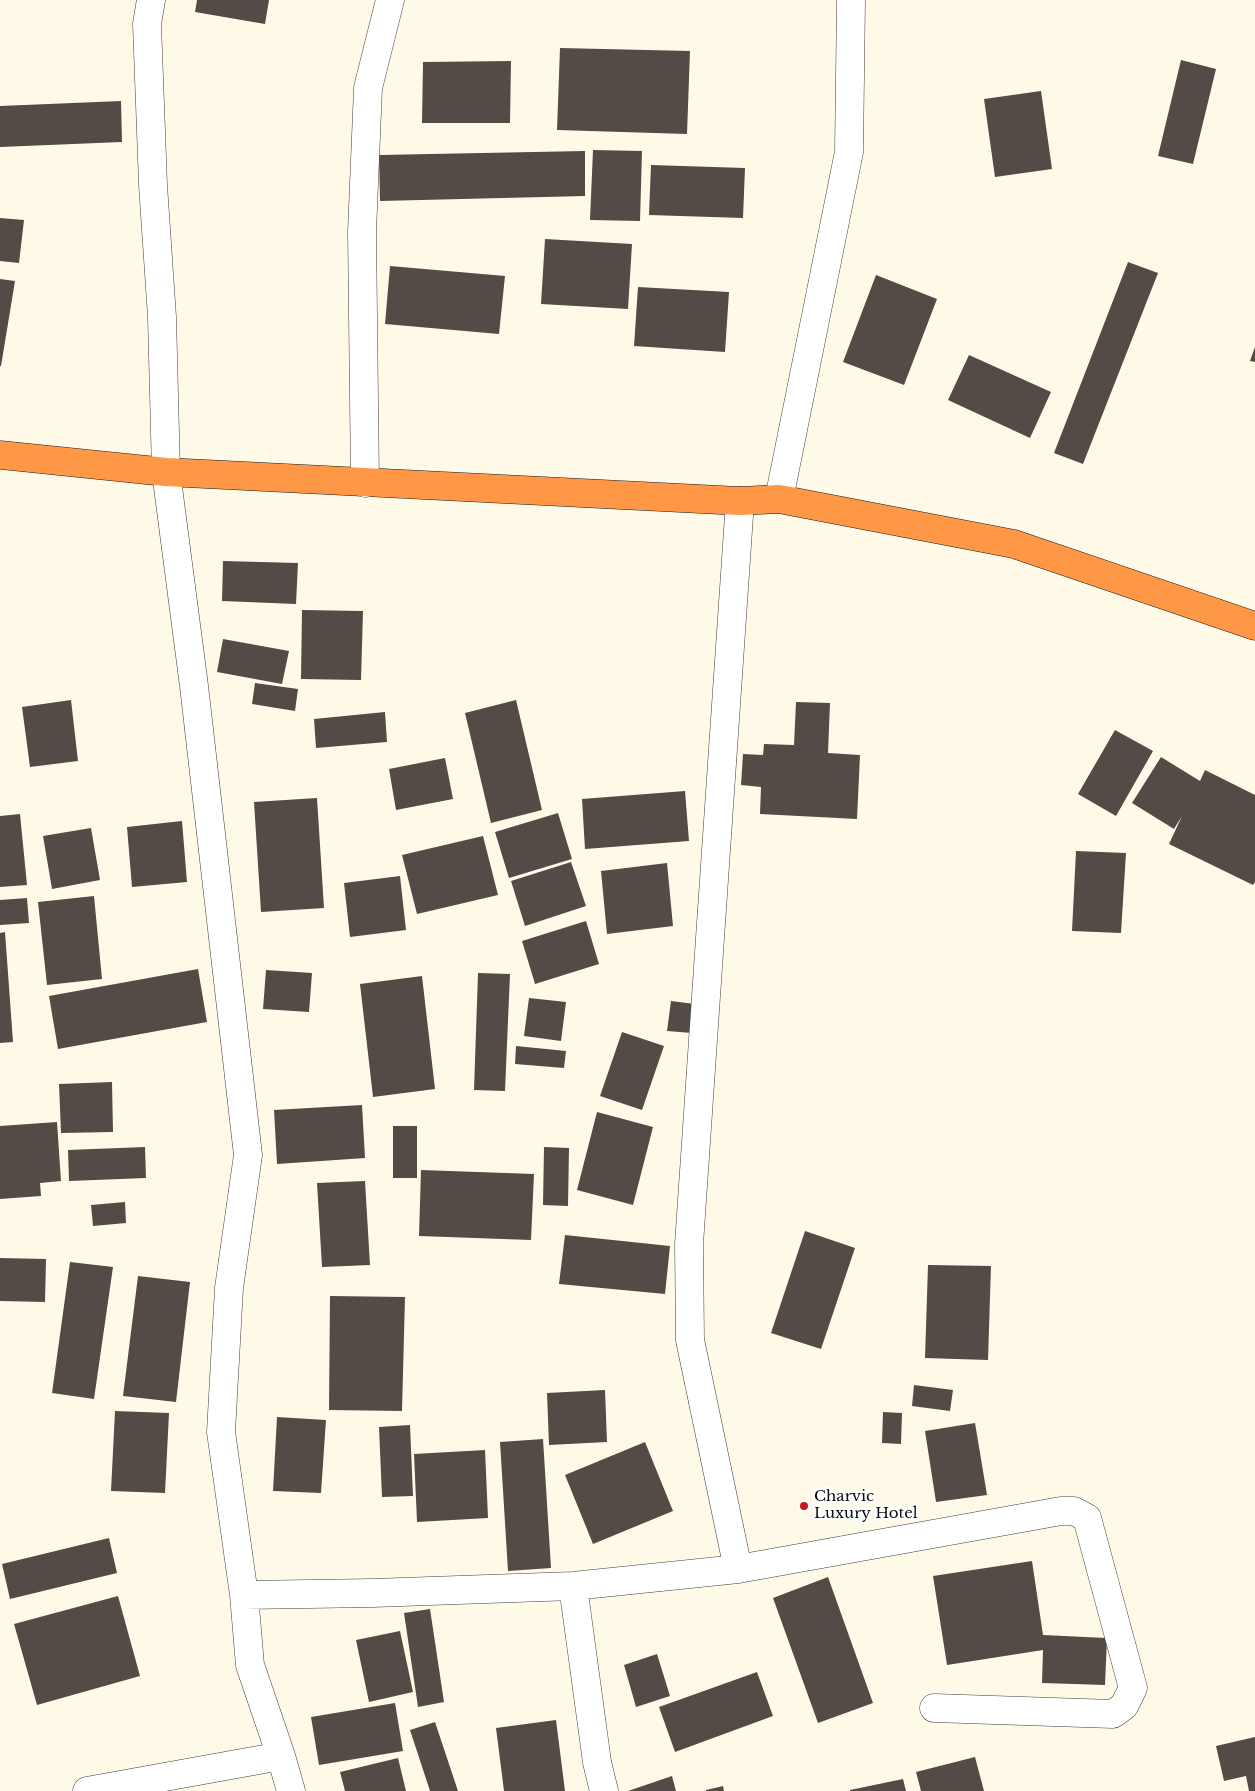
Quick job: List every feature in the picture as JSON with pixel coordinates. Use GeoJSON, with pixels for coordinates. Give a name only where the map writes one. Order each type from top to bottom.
{"type":"FeatureCollection","features":[{"type":"Feature","properties":{"kind":"highway"},"geometry":{"type":"LineString","coordinates":[[0,456],[166,472],[740,501],[779,499],[1014,544],[1255,626]]}},
{"type":"Feature","properties":{"kind":"street"},"geometry":{"type":"LineString","coordinates":[[151,0],[147,24],[153,185],[162,317],[166,472],[194,686],[248,1155],[229,1288],[221,1432],[244,1595],[250,1665],[291,1791]]}},
{"type":"Feature","properties":{"kind":"street"},"geometry":{"type":"LineString","coordinates":[[365,482],[362,232],[368,88],[390,0]]}},
{"type":"Feature","properties":{"kind":"street"},"geometry":{"type":"LineString","coordinates":[[779,499],[849,152],[851,0]]}},
{"type":"Feature","properties":{"kind":"street"},"geometry":{"type":"LineString","coordinates":[[738,1568],[690,1340],[689,1244],[740,501]]}},
{"type":"Feature","properties":{"kind":"street"},"geometry":{"type":"LineString","coordinates":[[244,1595],[373,1593],[573,1586],[738,1568],[1061,1511],[1074,1511],[1087,1518],[1133,1688],[1124,1706],[1114,1714],[934,1708]]}},
{"type":"Feature","properties":{"kind":"street"},"geometry":{"type":"LineString","coordinates":[[573,1586],[597,1762],[604,1791]]}},
{"type":"Feature","properties":{"kind":"street"},"geometry":{"type":"LineString","coordinates":[[87,1791],[281,1756]]}},
{"type":"Feature","properties":{"kind":"building"},"geometry":{"type":"Polygon","coordinates":[[[197,0],[269,0],[265,24],[195,12],[197,0]]]}},
{"type":"Feature","properties":{"kind":"building"},"geometry":{"type":"Polygon","coordinates":[[[560,48],[690,51],[687,134],[557,130],[560,48]]]}},
{"type":"Feature","properties":{"kind":"building"},"geometry":{"type":"Polygon","coordinates":[[[1181,60],[1216,69],[1193,164],[1158,156],[1181,60]]]}},
{"type":"Feature","properties":{"kind":"building"},"geometry":{"type":"Polygon","coordinates":[[[511,61],[510,123],[422,123],[423,62],[511,61]]]}},
{"type":"Feature","properties":{"kind":"building"},"geometry":{"type":"Polygon","coordinates":[[[1041,91],[1052,169],[995,177],[984,99],[1041,91]]]}},
{"type":"Feature","properties":{"kind":"building"},"geometry":{"type":"Polygon","coordinates":[[[121,101],[122,142],[0,147],[0,106],[121,101]]]}},
{"type":"Feature","properties":{"kind":"building"},"geometry":{"type":"Polygon","coordinates":[[[593,150],[642,151],[640,221],[590,220],[593,150]]]}},
{"type":"Feature","properties":{"kind":"building"},"geometry":{"type":"Polygon","coordinates":[[[585,151],[585,196],[380,201],[379,155],[585,151]]]}},
{"type":"Feature","properties":{"kind":"building"},"geometry":{"type":"Polygon","coordinates":[[[651,165],[745,168],[743,218],[649,215],[651,165]]]}},
{"type":"Feature","properties":{"kind":"building"},"geometry":{"type":"Polygon","coordinates":[[[0,218],[24,220],[19,263],[0,261],[0,218]]]}},
{"type":"Feature","properties":{"kind":"building"},"geometry":{"type":"Polygon","coordinates":[[[545,239],[632,244],[628,309],[541,304],[545,239]]]}},
{"type":"Feature","properties":{"kind":"building"},"geometry":{"type":"Polygon","coordinates":[[[1128,262],[1158,273],[1083,464],[1054,453],[1128,262]]]}},
{"type":"Feature","properties":{"kind":"building"},"geometry":{"type":"Polygon","coordinates":[[[390,266],[505,276],[499,334],[385,324],[390,266]]]}},
{"type":"Feature","properties":{"kind":"building"},"geometry":{"type":"Polygon","coordinates":[[[876,275],[937,299],[904,385],[843,362],[876,275]]]}},
{"type":"Feature","properties":{"kind":"building"},"geometry":{"type":"Polygon","coordinates":[[[0,279],[15,281],[1,366],[0,366],[0,279]]]}},
{"type":"Feature","properties":{"kind":"building"},"geometry":{"type":"Polygon","coordinates":[[[638,287],[729,292],[725,352],[634,346],[638,287]]]}},
{"type":"Feature","properties":{"kind":"building"},"geometry":{"type":"Polygon","coordinates":[[[1255,347],[1255,362],[1250,361],[1255,347]]]}},
{"type":"Feature","properties":{"kind":"building"},"geometry":{"type":"Polygon","coordinates":[[[969,355],[1051,392],[1030,438],[948,400],[969,355]]]}},
{"type":"Feature","properties":{"kind":"building"},"geometry":{"type":"Polygon","coordinates":[[[223,561],[298,563],[296,604],[222,601],[223,561]]]}},
{"type":"Feature","properties":{"kind":"building"},"geometry":{"type":"Polygon","coordinates":[[[302,610],[363,611],[361,680],[301,679],[302,610]]]}},
{"type":"Feature","properties":{"kind":"building"},"geometry":{"type":"Polygon","coordinates":[[[223,639],[289,651],[282,684],[217,672],[223,639]]]}},
{"type":"Feature","properties":{"kind":"building"},"geometry":{"type":"Polygon","coordinates":[[[255,683],[298,689],[295,711],[252,704],[255,683]]]}},
{"type":"Feature","properties":{"kind":"building"},"geometry":{"type":"Polygon","coordinates":[[[71,700],[78,761],[30,767],[22,707],[71,700]]]}},
{"type":"Feature","properties":{"kind":"building"},"geometry":{"type":"Polygon","coordinates":[[[516,700],[542,810],[491,823],[465,713],[516,700]]]}},
{"type":"Feature","properties":{"kind":"building"},"geometry":{"type":"Polygon","coordinates":[[[796,702],[830,703],[828,753],[860,755],[857,819],[760,814],[761,787],[741,785],[743,754],[763,755],[764,744],[794,745],[796,702]]]}},
{"type":"Feature","properties":{"kind":"building"},"geometry":{"type":"Polygon","coordinates":[[[385,712],[387,742],[316,748],[314,719],[385,712]]]}},
{"type":"Feature","properties":{"kind":"building"},"geometry":{"type":"Polygon","coordinates":[[[1115,730],[1153,751],[1116,816],[1078,794],[1115,730]]]}},
{"type":"Feature","properties":{"kind":"building"},"geometry":{"type":"Polygon","coordinates":[[[1161,757],[1200,781],[1205,770],[1255,795],[1255,882],[1253,885],[1169,844],[1182,816],[1174,829],[1132,803],[1161,757]]]}},
{"type":"Feature","properties":{"kind":"building"},"geometry":{"type":"Polygon","coordinates":[[[445,758],[453,799],[396,810],[389,769],[445,758]]]}},
{"type":"Feature","properties":{"kind":"building"},"geometry":{"type":"Polygon","coordinates":[[[685,791],[689,841],[585,849],[582,799],[685,791]]]}},
{"type":"Feature","properties":{"kind":"building"},"geometry":{"type":"Polygon","coordinates":[[[317,798],[324,908],[261,912],[254,802],[317,798]]]}},
{"type":"Feature","properties":{"kind":"building"},"geometry":{"type":"Polygon","coordinates":[[[558,813],[572,859],[509,878],[495,832],[558,813]]]}},
{"type":"Feature","properties":{"kind":"building"},"geometry":{"type":"Polygon","coordinates":[[[20,814],[27,885],[0,887],[0,816],[20,814]]]}},
{"type":"Feature","properties":{"kind":"building"},"geometry":{"type":"Polygon","coordinates":[[[182,821],[187,882],[132,887],[127,827],[182,821]]]}},
{"type":"Feature","properties":{"kind":"building"},"geometry":{"type":"Polygon","coordinates":[[[91,828],[100,880],[52,889],[43,836],[91,828]]]}},
{"type":"Feature","properties":{"kind":"building"},"geometry":{"type":"Polygon","coordinates":[[[483,836],[498,895],[417,914],[402,855],[483,836]]]}},
{"type":"Feature","properties":{"kind":"building"},"geometry":{"type":"Polygon","coordinates":[[[1076,851],[1126,853],[1121,933],[1072,931],[1076,851]]]}},
{"type":"Feature","properties":{"kind":"building"},"geometry":{"type":"Polygon","coordinates":[[[571,862],[586,906],[525,926],[511,881],[571,862]]]}},
{"type":"Feature","properties":{"kind":"building"},"geometry":{"type":"Polygon","coordinates":[[[667,863],[673,926],[607,934],[601,871],[667,863]]]}},
{"type":"Feature","properties":{"kind":"building"},"geometry":{"type":"Polygon","coordinates":[[[400,876],[406,930],[350,937],[344,883],[400,876]]]}},
{"type":"Feature","properties":{"kind":"building"},"geometry":{"type":"Polygon","coordinates":[[[94,896],[102,979],[47,985],[38,902],[94,896]]]}},
{"type":"Feature","properties":{"kind":"building"},"geometry":{"type":"Polygon","coordinates":[[[27,898],[29,923],[0,925],[0,900],[27,898]]]}},
{"type":"Feature","properties":{"kind":"building"},"geometry":{"type":"Polygon","coordinates":[[[586,921],[599,964],[535,984],[522,941],[586,921]]]}},
{"type":"Feature","properties":{"kind":"building"},"geometry":{"type":"Polygon","coordinates":[[[5,932],[13,1042],[0,1043],[0,933],[5,932]]]}},
{"type":"Feature","properties":{"kind":"building"},"geometry":{"type":"Polygon","coordinates":[[[198,969],[207,1022],[58,1049],[49,996],[198,969]]]}},
{"type":"Feature","properties":{"kind":"building"},"geometry":{"type":"Polygon","coordinates":[[[266,970],[312,973],[309,1012],[263,1009],[266,970]]]}},
{"type":"Feature","properties":{"kind":"building"},"geometry":{"type":"Polygon","coordinates":[[[478,973],[510,974],[505,1091],[474,1090],[478,973]]]}},
{"type":"Feature","properties":{"kind":"building"},"geometry":{"type":"Polygon","coordinates":[[[422,976],[435,1089],[373,1097],[360,984],[422,976]]]}},
{"type":"Feature","properties":{"kind":"building"},"geometry":{"type":"Polygon","coordinates":[[[529,998],[566,1002],[561,1041],[524,1036],[529,998]]]}},
{"type":"Feature","properties":{"kind":"building"},"geometry":{"type":"Polygon","coordinates":[[[671,1001],[695,1004],[692,1033],[667,1031],[671,1001]]]}},
{"type":"Feature","properties":{"kind":"building"},"geometry":{"type":"Polygon","coordinates":[[[622,1032],[664,1046],[642,1110],[600,1096],[622,1032]]]}},
{"type":"Feature","properties":{"kind":"building"},"geometry":{"type":"Polygon","coordinates":[[[516,1046],[566,1051],[564,1068],[515,1064],[516,1046]]]}},
{"type":"Feature","properties":{"kind":"building"},"geometry":{"type":"Polygon","coordinates":[[[112,1082],[113,1132],[61,1133],[59,1084],[112,1082]]]}},
{"type":"Feature","properties":{"kind":"building"},"geometry":{"type":"Polygon","coordinates":[[[362,1105],[365,1158],[277,1164],[274,1110],[362,1105]]]}},
{"type":"Feature","properties":{"kind":"building"},"geometry":{"type":"Polygon","coordinates":[[[597,1112],[653,1127],[633,1205],[577,1190],[597,1112]]]}},
{"type":"Feature","properties":{"kind":"building"},"geometry":{"type":"Polygon","coordinates":[[[57,1122],[61,1181],[40,1183],[41,1196],[0,1199],[0,1126],[57,1122]]]}},
{"type":"Feature","properties":{"kind":"building"},"geometry":{"type":"Polygon","coordinates":[[[393,1126],[417,1126],[417,1178],[393,1178],[393,1126]]]}},
{"type":"Feature","properties":{"kind":"building"},"geometry":{"type":"Polygon","coordinates":[[[145,1147],[146,1178],[69,1181],[68,1150],[145,1147]]]}},
{"type":"Feature","properties":{"kind":"building"},"geometry":{"type":"Polygon","coordinates":[[[544,1147],[569,1148],[568,1206],[543,1205],[544,1147]]]}},
{"type":"Feature","properties":{"kind":"building"},"geometry":{"type":"Polygon","coordinates":[[[421,1170],[534,1174],[531,1240],[419,1236],[421,1170]]]}},
{"type":"Feature","properties":{"kind":"building"},"geometry":{"type":"Polygon","coordinates":[[[365,1181],[370,1265],[322,1267],[317,1183],[365,1181]]]}},
{"type":"Feature","properties":{"kind":"building"},"geometry":{"type":"Polygon","coordinates":[[[125,1202],[126,1223],[93,1226],[91,1205],[125,1202]]]}},
{"type":"Feature","properties":{"kind":"building"},"geometry":{"type":"Polygon","coordinates":[[[805,1231],[855,1248],[821,1349],[771,1333],[805,1231]]]}},
{"type":"Feature","properties":{"kind":"building"},"geometry":{"type":"Polygon","coordinates":[[[565,1235],[670,1246],[665,1294],[559,1284],[565,1235]]]}},
{"type":"Feature","properties":{"kind":"building"},"geometry":{"type":"Polygon","coordinates":[[[0,1258],[46,1259],[45,1302],[0,1301],[0,1258]]]}},
{"type":"Feature","properties":{"kind":"building"},"geometry":{"type":"Polygon","coordinates":[[[70,1262],[113,1267],[94,1399],[52,1393],[70,1262]]]}},
{"type":"Feature","properties":{"kind":"building"},"geometry":{"type":"Polygon","coordinates":[[[928,1265],[991,1266],[988,1360],[925,1358],[928,1265]]]}},
{"type":"Feature","properties":{"kind":"building"},"geometry":{"type":"Polygon","coordinates":[[[138,1276],[190,1282],[176,1402],[123,1396],[138,1276]]]}},
{"type":"Feature","properties":{"kind":"building"},"geometry":{"type":"Polygon","coordinates":[[[330,1296],[405,1297],[402,1411],[329,1410],[330,1296]]]}},
{"type":"Feature","properties":{"kind":"building"},"geometry":{"type":"Polygon","coordinates":[[[914,1385],[953,1390],[950,1411],[912,1406],[914,1385]]]}},
{"type":"Feature","properties":{"kind":"building"},"geometry":{"type":"Polygon","coordinates":[[[605,1390],[607,1442],[549,1445],[547,1393],[605,1390]]]}},
{"type":"Feature","properties":{"kind":"building"},"geometry":{"type":"Polygon","coordinates":[[[115,1411],[169,1413],[165,1493],[111,1491],[115,1411]]]}},
{"type":"Feature","properties":{"kind":"building"},"geometry":{"type":"Polygon","coordinates":[[[883,1412],[902,1413],[901,1444],[882,1443],[883,1412]]]}},
{"type":"Feature","properties":{"kind":"building"},"geometry":{"type":"Polygon","coordinates":[[[277,1417],[326,1420],[321,1493],[273,1491],[277,1417]]]}},
{"type":"Feature","properties":{"kind":"building"},"geometry":{"type":"Polygon","coordinates":[[[975,1423],[987,1495],[936,1502],[925,1431],[975,1423]]]}},
{"type":"Feature","properties":{"kind":"building"},"geometry":{"type":"Polygon","coordinates":[[[410,1425],[413,1496],[382,1497],[379,1427],[410,1425]]]}},
{"type":"Feature","properties":{"kind":"building"},"geometry":{"type":"Polygon","coordinates":[[[543,1439],[551,1568],[508,1571],[500,1442],[543,1439]]]}},
{"type":"Feature","properties":{"kind":"building"},"geometry":{"type":"Polygon","coordinates":[[[645,1442],[673,1511],[593,1544],[565,1475],[645,1442]]]}},
{"type":"Feature","properties":{"kind":"building"},"geometry":{"type":"Polygon","coordinates":[[[485,1450],[488,1518],[417,1522],[414,1454],[485,1450]]]}},
{"type":"Feature","properties":{"kind":"building"},"geometry":{"type":"Polygon","coordinates":[[[109,1538],[117,1573],[10,1599],[2,1564],[109,1538]]]}},
{"type":"Feature","properties":{"kind":"building"},"geometry":{"type":"Polygon","coordinates":[[[1032,1561],[1043,1635],[1107,1638],[1105,1685],[1042,1683],[1043,1650],[947,1665],[933,1576],[1032,1561]]]}},
{"type":"Feature","properties":{"kind":"building"},"geometry":{"type":"Polygon","coordinates":[[[828,1577],[873,1703],[818,1723],[773,1598],[828,1577]]]}},
{"type":"Feature","properties":{"kind":"building"},"geometry":{"type":"Polygon","coordinates":[[[118,1596],[140,1676],[37,1705],[14,1624],[118,1596]]]}},
{"type":"Feature","properties":{"kind":"building"},"geometry":{"type":"Polygon","coordinates":[[[430,1609],[444,1702],[418,1707],[404,1613],[430,1609]]]}},
{"type":"Feature","properties":{"kind":"building"},"geometry":{"type":"Polygon","coordinates":[[[400,1631],[413,1692],[369,1702],[356,1640],[400,1631]]]}},
{"type":"Feature","properties":{"kind":"building"},"geometry":{"type":"Polygon","coordinates":[[[657,1654],[670,1696],[636,1707],[624,1665],[657,1654]]]}},
{"type":"Feature","properties":{"kind":"building"},"geometry":{"type":"Polygon","coordinates":[[[757,1672],[773,1716],[675,1752],[659,1707],[757,1672]]]}},
{"type":"Feature","properties":{"kind":"building"},"geometry":{"type":"Polygon","coordinates":[[[395,1703],[403,1751],[319,1765],[311,1717],[395,1703]]]}},
{"type":"Feature","properties":{"kind":"building"},"geometry":{"type":"Polygon","coordinates":[[[556,1720],[565,1791],[504,1791],[496,1728],[556,1720]]]}},
{"type":"Feature","properties":{"kind":"building"},"geometry":{"type":"Polygon","coordinates":[[[435,1722],[458,1791],[430,1791],[410,1730],[435,1722]]]}},
{"type":"Feature","properties":{"kind":"building"},"geometry":{"type":"Polygon","coordinates":[[[1255,1737],[1255,1791],[1249,1791],[1246,1776],[1224,1781],[1216,1746],[1255,1737]]]}},
{"type":"Feature","properties":{"kind":"building"},"geometry":{"type":"Polygon","coordinates":[[[975,1757],[984,1791],[921,1791],[916,1772],[975,1757]]]}},
{"type":"Feature","properties":{"kind":"building"},"geometry":{"type":"Polygon","coordinates":[[[398,1758],[406,1791],[345,1791],[340,1772],[398,1758]]]}},
{"type":"Feature","properties":{"kind":"building"},"geometry":{"type":"Polygon","coordinates":[[[672,1776],[676,1791],[628,1791],[672,1776]]]}},
{"type":"Feature","properties":{"kind":"building"},"geometry":{"type":"Polygon","coordinates":[[[903,1779],[906,1791],[850,1791],[850,1790],[903,1779]]]}},
{"type":"Feature","properties":{"kind":"building"},"geometry":{"type":"Polygon","coordinates":[[[723,1786],[724,1791],[706,1791],[706,1790],[723,1786]]]}},
{"type":"Feature","properties":{"kind":"place","name":"Charvic Luxury Hotel"},"geometry":{"type":"Point","coordinates":[804,1506]}}]}
